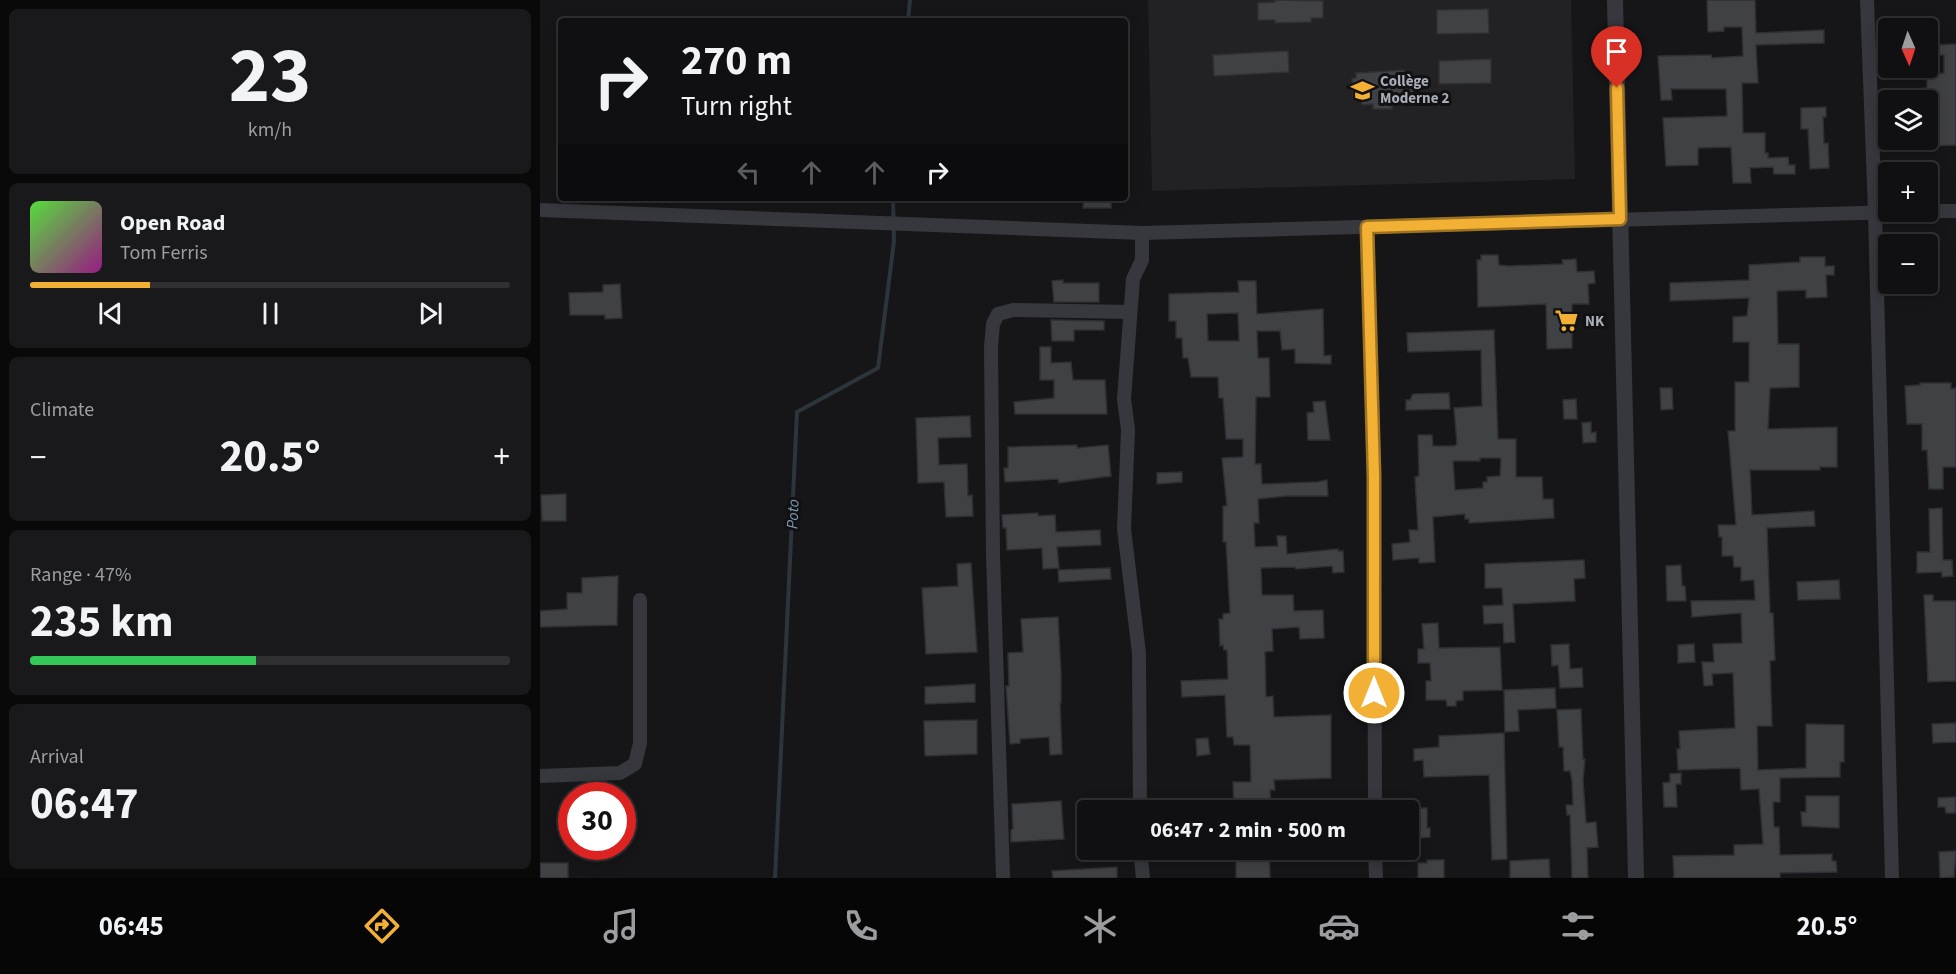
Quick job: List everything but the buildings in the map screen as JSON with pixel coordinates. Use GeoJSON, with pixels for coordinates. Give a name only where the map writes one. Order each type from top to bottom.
{"type":"FeatureCollection","features":[{"type":"Feature","properties":{"kind":"street"},"geometry":{"type":"LineString","coordinates":[[1615,0],[1636,878]]}},
{"type":"Feature","properties":{"kind":"street"},"geometry":{"type":"LineString","coordinates":[[1867,0],[1875,212],[1892,878]]}},
{"type":"Feature","properties":{"kind":"street"},"geometry":{"type":"LineString","coordinates":[[540,210],[1142,233],[1875,212]]}},
{"type":"Feature","properties":{"kind":"street"},"geometry":{"type":"LineString","coordinates":[[1938,211],[1956,211]]}},
{"type":"Feature","properties":{"kind":"street"},"geometry":{"type":"LineString","coordinates":[[1367,227],[1374,476],[1375,800]]}},
{"type":"Feature","properties":{"kind":"street"},"geometry":{"type":"LineString","coordinates":[[1140,800],[1139,653],[1124,529],[1128,430],[1124,399],[1133,279],[1142,260],[1142,233]]}},
{"type":"Feature","properties":{"kind":"street"},"geometry":{"type":"LineString","coordinates":[[1003,878],[993,554],[991,346],[993,324],[998,314],[1013,310],[1130,312]]}},
{"type":"Feature","properties":{"kind":"street"},"geometry":{"type":"LineString","coordinates":[[540,776],[620,773],[635,764],[640,742],[640,600]]}},
{"type":"Feature","properties":{"kind":"street"},"geometry":{"type":"LineString","coordinates":[[1141,860],[1143,878]]}},
{"type":"Feature","properties":{"kind":"street"},"geometry":{"type":"LineString","coordinates":[[1376,860],[1376,878]]}},
{"type":"Feature","properties":{"kind":"shaded area","name":"Collège Moderne 2"},"geometry":{"type":"Polygon","coordinates":[[[1148,0],[1571,0],[1575,179],[1152,191],[1148,0]]]}},
{"type":"Feature","properties":{"kind":"waterway","name":"Poto"},"geometry":{"type":"LineString","coordinates":[[908,18],[910,0]]}},
{"type":"Feature","properties":{"kind":"waterway","name":"Poto"},"geometry":{"type":"LineString","coordinates":[[775,878],[797,412],[878,368],[894,241],[893,201]]}},
{"type":"Feature","properties":{"kind":"place","name":"Collège Moderne 2"},"geometry":{"type":"Point","coordinates":[1362,90]}},
{"type":"Feature","properties":{"kind":"place","name":"NK"},"geometry":{"type":"Point","coordinates":[1567,321]}},
{"type":"Feature","properties":{"kind":"route"},"geometry":{"type":"LineString","coordinates":[[1374,693],[1374,476],[1367,227],[1620,219],[1617,88]]}}]}
